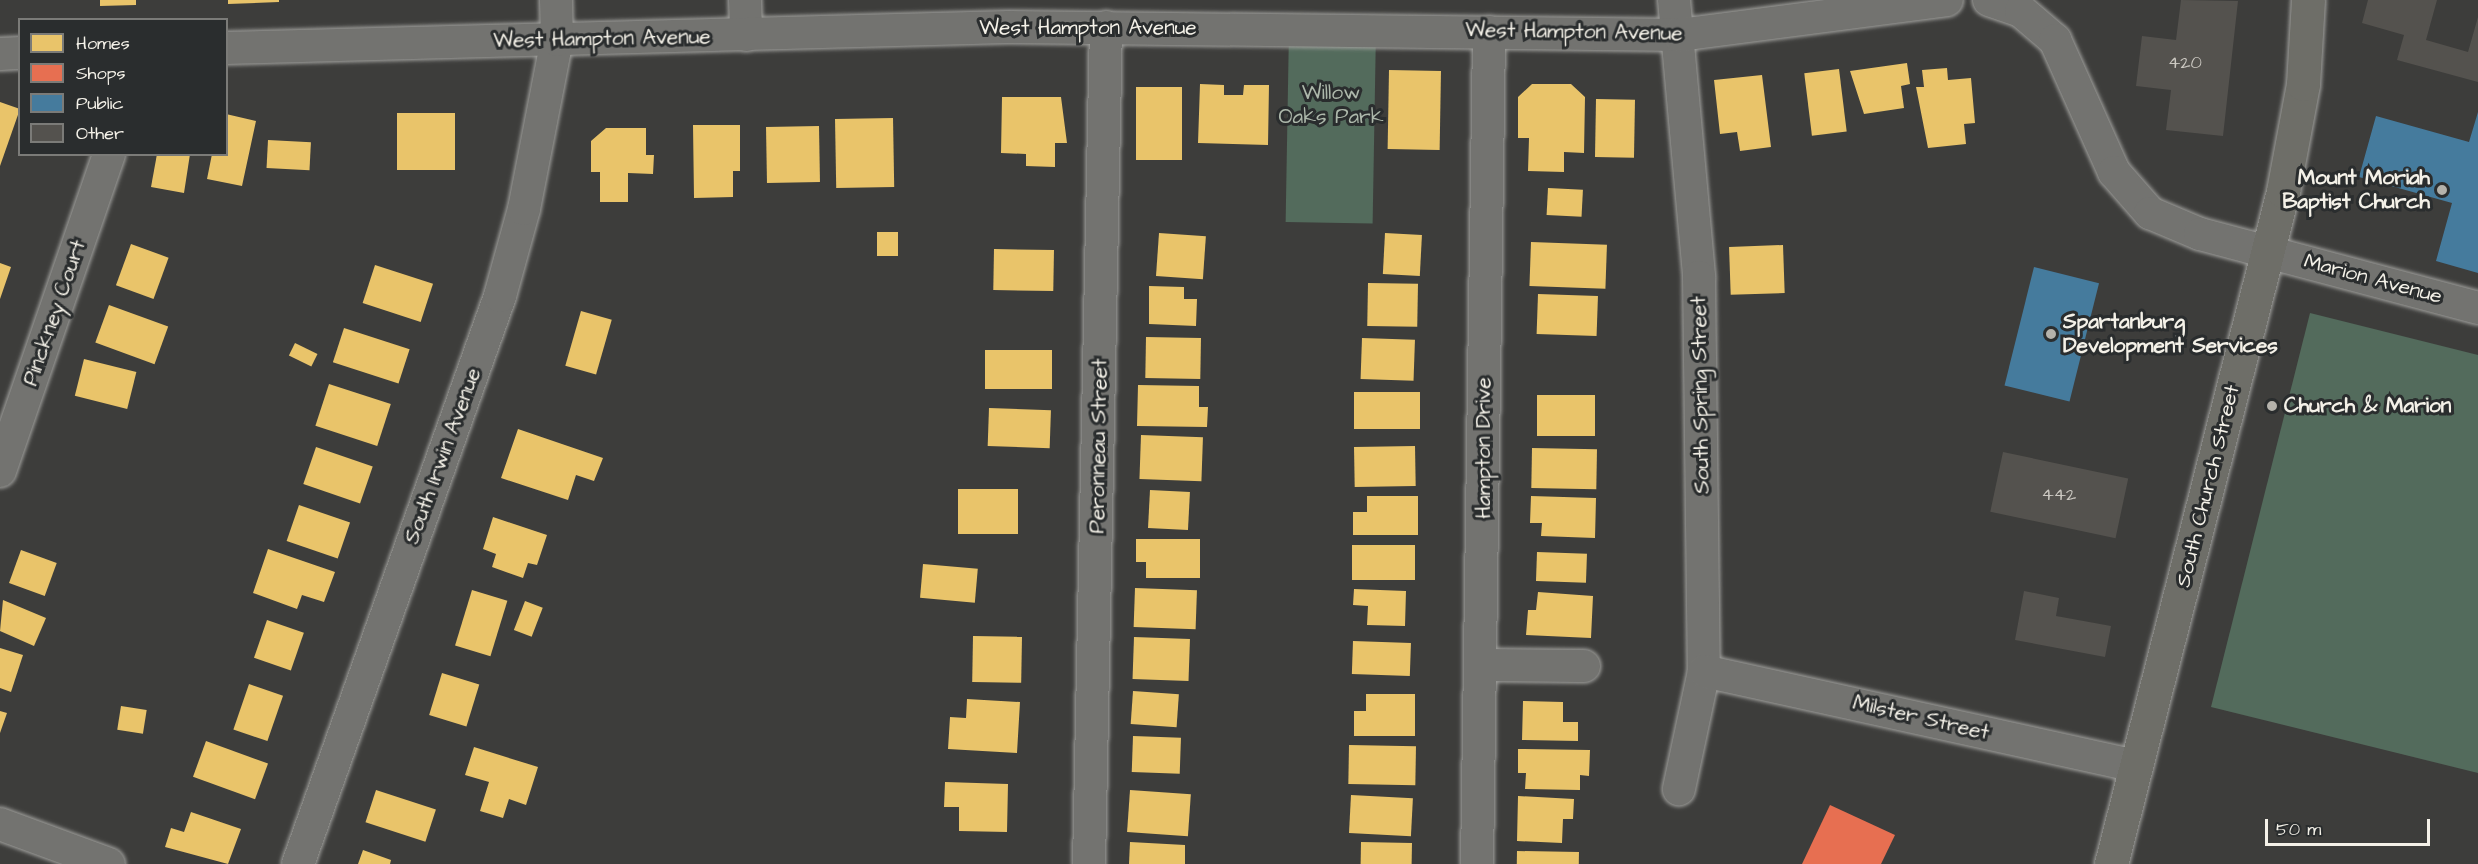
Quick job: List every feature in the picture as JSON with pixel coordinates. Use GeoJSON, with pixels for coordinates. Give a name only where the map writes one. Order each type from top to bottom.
{"type":"FeatureCollection","features":[{"type":"Feature","properties":{"kind":"main road","name":"South Church Street"},"geometry":{"type":"LineString","coordinates":[[2111,864],[2268,251],[2303,84],[2308,0]]}},
{"type":"Feature","properties":{"kind":"street","name":"South Irwin Avenue"},"geometry":{"type":"LineString","coordinates":[[298,864],[500,296],[524,209],[557,40],[556,0]]}},
{"type":"Feature","properties":{"kind":"street"},"geometry":{"type":"LineString","coordinates":[[745,0],[746,35]]}},
{"type":"Feature","properties":{"kind":"street","name":"South Spring Street"},"geometry":{"type":"LineString","coordinates":[[1674,0],[1679,35],[1698,277],[1704,671],[1679,789]]}},
{"type":"Feature","properties":{"kind":"street","name":"West Hampton Avenue"},"geometry":{"type":"LineString","coordinates":[[228,48],[1106,27],[1679,35],[1947,0]]}},
{"type":"Feature","properties":{"kind":"street"},"geometry":{"type":"LineString","coordinates":[[1989,0],[2021,11],[2055,40],[2114,172],[2150,213],[2174,226],[2268,251]]}},
{"type":"Feature","properties":{"kind":"street","name":"Peronneau Street"},"geometry":{"type":"LineString","coordinates":[[1089,864],[1106,27]]}},
{"type":"Feature","properties":{"kind":"street","name":"Hampton Drive"},"geometry":{"type":"LineString","coordinates":[[1477,864],[1482,665],[1489,32]]}},
{"type":"Feature","properties":{"kind":"street"},"geometry":{"type":"LineString","coordinates":[[0,54],[18,53]]}},
{"type":"Feature","properties":{"kind":"street","name":"Pinckney Court"},"geometry":{"type":"LineString","coordinates":[[0,471],[108,156]]}},
{"type":"Feature","properties":{"kind":"street","name":"Marion Avenue"},"geometry":{"type":"LineString","coordinates":[[2268,251],[2478,308]]}},
{"type":"Feature","properties":{"kind":"street"},"geometry":{"type":"LineString","coordinates":[[1482,665],[1584,666]]}},
{"type":"Feature","properties":{"kind":"street","name":"Milster Street"},"geometry":{"type":"LineString","coordinates":[[1704,671],[2137,766]]}},
{"type":"Feature","properties":{"kind":"street"},"geometry":{"type":"LineString","coordinates":[[0,824],[109,864]]}},
{"type":"Feature","properties":{"kind":"green space","name":"Willow Oaks Park"},"geometry":{"type":"Polygon","coordinates":[[[1289,29],[1376,31],[1373,223],[1286,222],[1289,29]]]}},
{"type":"Feature","properties":{"kind":"green space"},"geometry":{"type":"Polygon","coordinates":[[[2310,313],[2478,355],[2478,773],[2211,707],[2310,313]]]}},
{"type":"Feature","properties":{"kind":"building: Homes"},"geometry":{"type":"Polygon","coordinates":[[[100,0],[136,0],[136,5],[100,6],[100,0]]]}},
{"type":"Feature","properties":{"kind":"building: Homes"},"geometry":{"type":"Polygon","coordinates":[[[228,0],[279,0],[279,2],[228,4],[228,0]]]}},
{"type":"Feature","properties":{"kind":"building: Homes"},"geometry":{"type":"Polygon","coordinates":[[[1907,63],[1910,84],[1901,86],[1904,108],[1864,114],[1850,71],[1907,63]]]}},
{"type":"Feature","properties":{"kind":"building: Homes"},"geometry":{"type":"Polygon","coordinates":[[[1947,68],[1948,80],[1971,78],[1975,123],[1964,124],[1966,144],[1928,148],[1916,87],[1924,87],[1922,70],[1947,68]]]}},
{"type":"Feature","properties":{"kind":"building: Homes"},"geometry":{"type":"Polygon","coordinates":[[[1839,69],[1847,132],[1812,136],[1804,73],[1839,69]]]}},
{"type":"Feature","properties":{"kind":"building: Homes"},"geometry":{"type":"Polygon","coordinates":[[[1389,70],[1441,71],[1440,150],[1388,149],[1389,70]]]}},
{"type":"Feature","properties":{"kind":"building: Homes"},"geometry":{"type":"Polygon","coordinates":[[[1762,75],[1771,147],[1740,151],[1737,132],[1720,134],[1714,80],[1762,75]]]}},
{"type":"Feature","properties":{"kind":"building: Homes"},"geometry":{"type":"Polygon","coordinates":[[[1200,84],[1224,85],[1224,95],[1243,95],[1244,85],[1269,85],[1268,145],[1198,143],[1200,84]]]}},
{"type":"Feature","properties":{"kind":"building: Homes"},"geometry":{"type":"Polygon","coordinates":[[[1532,84],[1571,84],[1585,97],[1584,153],[1564,152],[1564,172],[1528,171],[1529,138],[1518,138],[1518,97],[1532,84]]]}},
{"type":"Feature","properties":{"kind":"building: Homes"},"geometry":{"type":"Polygon","coordinates":[[[1136,87],[1182,87],[1182,160],[1136,160],[1136,87]]]}},
{"type":"Feature","properties":{"kind":"building: Homes"},"geometry":{"type":"Polygon","coordinates":[[[1002,97],[1061,97],[1067,143],[1055,143],[1055,167],[1026,166],[1026,154],[1001,153],[1002,97]]]}},
{"type":"Feature","properties":{"kind":"building: Homes"},"geometry":{"type":"Polygon","coordinates":[[[1596,99],[1635,100],[1634,158],[1595,157],[1596,99]]]}},
{"type":"Feature","properties":{"kind":"building: Homes"},"geometry":{"type":"Polygon","coordinates":[[[0,102],[18,108],[18,115],[0,166],[0,102]]]}},
{"type":"Feature","properties":{"kind":"building: Homes"},"geometry":{"type":"Polygon","coordinates":[[[397,113],[455,113],[455,170],[397,170],[397,113]]]}},
{"type":"Feature","properties":{"kind":"building: Homes"},"geometry":{"type":"Polygon","coordinates":[[[228,114],[256,121],[242,186],[207,179],[212,156],[228,156],[228,114]]]}},
{"type":"Feature","properties":{"kind":"building: Homes"},"geometry":{"type":"Polygon","coordinates":[[[893,118],[894,187],[836,188],[835,119],[893,118]]]}},
{"type":"Feature","properties":{"kind":"building: Homes"},"geometry":{"type":"Polygon","coordinates":[[[693,125],[740,125],[740,171],[733,171],[733,197],[694,198],[693,125]]]}},
{"type":"Feature","properties":{"kind":"building: Homes"},"geometry":{"type":"Polygon","coordinates":[[[819,126],[820,182],[767,183],[766,127],[819,126]]]}},
{"type":"Feature","properties":{"kind":"building: Homes"},"geometry":{"type":"Polygon","coordinates":[[[606,128],[646,128],[646,155],[654,155],[653,174],[628,173],[628,202],[600,202],[600,172],[591,172],[591,141],[606,128]]]}},
{"type":"Feature","properties":{"kind":"building: Homes"},"geometry":{"type":"Polygon","coordinates":[[[268,140],[311,142],[309,170],[267,168],[268,140]]]}},
{"type":"Feature","properties":{"kind":"building: Homes"},"geometry":{"type":"Polygon","coordinates":[[[157,156],[190,156],[184,193],[151,187],[157,156]]]}},
{"type":"Feature","properties":{"kind":"building: Homes"},"geometry":{"type":"Polygon","coordinates":[[[1548,188],[1583,190],[1582,217],[1547,215],[1548,188]]]}},
{"type":"Feature","properties":{"kind":"building: Homes"},"geometry":{"type":"Polygon","coordinates":[[[877,232],[898,232],[898,256],[877,256],[877,232]]]}},
{"type":"Feature","properties":{"kind":"building: Homes"},"geometry":{"type":"Polygon","coordinates":[[[1159,233],[1206,236],[1203,279],[1156,276],[1159,233]]]}},
{"type":"Feature","properties":{"kind":"building: Homes"},"geometry":{"type":"Polygon","coordinates":[[[1385,233],[1422,235],[1420,276],[1383,274],[1385,233]]]}},
{"type":"Feature","properties":{"kind":"building: Homes"},"geometry":{"type":"Polygon","coordinates":[[[1531,242],[1607,245],[1605,289],[1529,286],[1531,242]]]}},
{"type":"Feature","properties":{"kind":"building: Homes"},"geometry":{"type":"Polygon","coordinates":[[[131,244],[169,258],[154,299],[116,285],[131,244]]]}},
{"type":"Feature","properties":{"kind":"building: Homes"},"geometry":{"type":"Polygon","coordinates":[[[1783,245],[1785,293],[1731,295],[1729,247],[1783,245]]]}},
{"type":"Feature","properties":{"kind":"building: Homes"},"geometry":{"type":"Polygon","coordinates":[[[994,249],[1054,250],[1053,291],[993,290],[994,249]]]}},
{"type":"Feature","properties":{"kind":"building: Homes"},"geometry":{"type":"Polygon","coordinates":[[[0,263],[11,267],[0,299],[0,263]]]}},
{"type":"Feature","properties":{"kind":"building: Homes"},"geometry":{"type":"Polygon","coordinates":[[[375,265],[433,284],[421,322],[363,303],[375,265]]]}},
{"type":"Feature","properties":{"kind":"building: Homes"},"geometry":{"type":"Polygon","coordinates":[[[1368,283],[1418,284],[1417,327],[1367,326],[1368,283]]]}},
{"type":"Feature","properties":{"kind":"building: Homes"},"geometry":{"type":"Polygon","coordinates":[[[1149,286],[1184,287],[1184,299],[1197,299],[1196,326],[1149,324],[1149,286]]]}},
{"type":"Feature","properties":{"kind":"building: Homes"},"geometry":{"type":"Polygon","coordinates":[[[1538,294],[1598,296],[1597,336],[1537,334],[1538,294]]]}},
{"type":"Feature","properties":{"kind":"building: Homes"},"geometry":{"type":"Polygon","coordinates":[[[109,305],[168,327],[155,364],[95,343],[109,305]]]}},
{"type":"Feature","properties":{"kind":"building: Homes"},"geometry":{"type":"Polygon","coordinates":[[[581,311],[612,320],[596,375],[565,366],[581,311]]]}},
{"type":"Feature","properties":{"kind":"building: Homes"},"geometry":{"type":"Polygon","coordinates":[[[344,328],[410,349],[398,384],[333,362],[344,328]]]}},
{"type":"Feature","properties":{"kind":"building: Homes"},"geometry":{"type":"Polygon","coordinates":[[[1146,337],[1201,338],[1200,379],[1145,378],[1146,337]]]}},
{"type":"Feature","properties":{"kind":"building: Homes"},"geometry":{"type":"Polygon","coordinates":[[[1362,338],[1415,340],[1414,381],[1361,379],[1362,338]]]}},
{"type":"Feature","properties":{"kind":"building: Homes"},"geometry":{"type":"Polygon","coordinates":[[[295,343],[317,354],[311,367],[289,356],[295,343]]]}},
{"type":"Feature","properties":{"kind":"building: Homes"},"geometry":{"type":"Polygon","coordinates":[[[985,350],[1052,350],[1052,389],[985,389],[985,350]]]}},
{"type":"Feature","properties":{"kind":"building: Homes"},"geometry":{"type":"Polygon","coordinates":[[[84,359],[136,372],[127,409],[75,396],[84,359]]]}},
{"type":"Feature","properties":{"kind":"building: Homes"},"geometry":{"type":"Polygon","coordinates":[[[329,384],[391,404],[377,446],[315,426],[329,384]]]}},
{"type":"Feature","properties":{"kind":"building: Homes"},"geometry":{"type":"Polygon","coordinates":[[[1138,385],[1199,386],[1199,407],[1208,407],[1207,427],[1137,426],[1138,385]]]}},
{"type":"Feature","properties":{"kind":"building: Homes"},"geometry":{"type":"Polygon","coordinates":[[[1354,392],[1420,392],[1420,429],[1354,429],[1354,392]]]}},
{"type":"Feature","properties":{"kind":"building: Homes"},"geometry":{"type":"Polygon","coordinates":[[[1537,395],[1595,395],[1595,436],[1537,436],[1537,395]]]}},
{"type":"Feature","properties":{"kind":"building: Homes"},"geometry":{"type":"Polygon","coordinates":[[[989,408],[1051,410],[1050,448],[988,446],[989,408]]]}},
{"type":"Feature","properties":{"kind":"building: Homes"},"geometry":{"type":"Polygon","coordinates":[[[518,429],[603,458],[594,481],[576,475],[568,500],[501,478],[518,429]]]}},
{"type":"Feature","properties":{"kind":"building: Homes"},"geometry":{"type":"Polygon","coordinates":[[[1141,435],[1203,437],[1201,481],[1139,479],[1141,435]]]}},
{"type":"Feature","properties":{"kind":"building: Homes"},"geometry":{"type":"Polygon","coordinates":[[[1415,446],[1416,486],[1355,487],[1354,447],[1415,446]]]}},
{"type":"Feature","properties":{"kind":"building: Homes"},"geometry":{"type":"Polygon","coordinates":[[[316,447],[373,467],[360,503],[303,484],[316,447]]]}},
{"type":"Feature","properties":{"kind":"building: Homes"},"geometry":{"type":"Polygon","coordinates":[[[1532,448],[1597,449],[1596,489],[1531,488],[1532,448]]]}},
{"type":"Feature","properties":{"kind":"building: Homes"},"geometry":{"type":"Polygon","coordinates":[[[958,489],[1018,489],[1018,534],[958,534],[958,489]]]}},
{"type":"Feature","properties":{"kind":"building: Homes"},"geometry":{"type":"Polygon","coordinates":[[[1150,490],[1190,492],[1188,530],[1148,528],[1150,490]]]}},
{"type":"Feature","properties":{"kind":"building: Homes"},"geometry":{"type":"Polygon","coordinates":[[[1367,496],[1418,496],[1418,535],[1353,535],[1353,512],[1367,512],[1367,496]]]}},
{"type":"Feature","properties":{"kind":"building: Homes"},"geometry":{"type":"Polygon","coordinates":[[[1531,496],[1596,498],[1595,538],[1541,536],[1542,523],[1530,523],[1531,496]]]}},
{"type":"Feature","properties":{"kind":"building: Homes"},"geometry":{"type":"Polygon","coordinates":[[[299,505],[350,523],[338,559],[287,541],[299,505]]]}},
{"type":"Feature","properties":{"kind":"building: Homes"},"geometry":{"type":"Polygon","coordinates":[[[493,517],[547,535],[537,565],[528,563],[523,578],[492,567],[496,554],[483,549],[493,517]]]}},
{"type":"Feature","properties":{"kind":"building: Homes"},"geometry":{"type":"Polygon","coordinates":[[[1136,539],[1200,539],[1200,578],[1146,578],[1146,562],[1136,562],[1136,539]]]}},
{"type":"Feature","properties":{"kind":"building: Homes"},"geometry":{"type":"Polygon","coordinates":[[[1352,545],[1415,545],[1415,580],[1352,580],[1352,545]]]}},
{"type":"Feature","properties":{"kind":"building: Homes"},"geometry":{"type":"Polygon","coordinates":[[[268,549],[335,572],[324,602],[302,595],[297,609],[253,593],[268,549]]]}},
{"type":"Feature","properties":{"kind":"building: Homes"},"geometry":{"type":"Polygon","coordinates":[[[21,550],[57,563],[45,596],[9,583],[21,550]]]}},
{"type":"Feature","properties":{"kind":"building: Homes"},"geometry":{"type":"Polygon","coordinates":[[[1537,552],[1587,554],[1586,583],[1536,581],[1537,552]]]}},
{"type":"Feature","properties":{"kind":"building: Homes"},"geometry":{"type":"Polygon","coordinates":[[[923,564],[978,569],[975,603],[920,598],[923,564]]]}},
{"type":"Feature","properties":{"kind":"building: Homes"},"geometry":{"type":"Polygon","coordinates":[[[1135,588],[1197,590],[1196,629],[1134,627],[1135,588]]]}},
{"type":"Feature","properties":{"kind":"building: Homes"},"geometry":{"type":"Polygon","coordinates":[[[1354,589],[1406,591],[1405,626],[1367,625],[1368,606],[1353,605],[1354,589]]]}},
{"type":"Feature","properties":{"kind":"building: Homes"},"geometry":{"type":"Polygon","coordinates":[[[472,590],[507,601],[490,656],[455,645],[472,590]]]}},
{"type":"Feature","properties":{"kind":"building: Homes"},"geometry":{"type":"Polygon","coordinates":[[[1538,592],[1593,596],[1591,638],[1526,635],[1528,610],[1536,610],[1538,592]]]}},
{"type":"Feature","properties":{"kind":"building: Homes"},"geometry":{"type":"Polygon","coordinates":[[[3,600],[46,618],[34,646],[0,631],[3,600]]]}},
{"type":"Feature","properties":{"kind":"building: Homes"},"geometry":{"type":"Polygon","coordinates":[[[525,601],[543,608],[532,637],[514,630],[525,601]]]}},
{"type":"Feature","properties":{"kind":"building: Homes"},"geometry":{"type":"Polygon","coordinates":[[[267,620],[304,633],[291,671],[254,658],[267,620]]]}},
{"type":"Feature","properties":{"kind":"building: Homes"},"geometry":{"type":"Polygon","coordinates":[[[973,636],[1022,637],[1021,683],[972,682],[973,636]]]}},
{"type":"Feature","properties":{"kind":"building: Homes"},"geometry":{"type":"Polygon","coordinates":[[[1134,637],[1190,639],[1189,681],[1133,679],[1134,637]]]}},
{"type":"Feature","properties":{"kind":"building: Homes"},"geometry":{"type":"Polygon","coordinates":[[[1353,641],[1411,643],[1410,676],[1352,674],[1353,641]]]}},
{"type":"Feature","properties":{"kind":"building: Homes"},"geometry":{"type":"Polygon","coordinates":[[[0,648],[23,655],[11,692],[0,688],[0,648]]]}},
{"type":"Feature","properties":{"kind":"building: Homes"},"geometry":{"type":"Polygon","coordinates":[[[442,673],[479,684],[466,726],[429,715],[442,673]]]}},
{"type":"Feature","properties":{"kind":"building: Homes"},"geometry":{"type":"Polygon","coordinates":[[[249,684],[283,696],[267,741],[233,729],[249,684]]]}},
{"type":"Feature","properties":{"kind":"building: Homes"},"geometry":{"type":"Polygon","coordinates":[[[1133,691],[1179,694],[1177,727],[1131,724],[1133,691]]]}},
{"type":"Feature","properties":{"kind":"building: Homes"},"geometry":{"type":"Polygon","coordinates":[[[1366,694],[1415,694],[1415,736],[1354,736],[1354,711],[1366,711],[1366,694]]]}},
{"type":"Feature","properties":{"kind":"building: Homes"},"geometry":{"type":"Polygon","coordinates":[[[967,699],[1020,702],[1017,753],[948,749],[950,717],[966,718],[967,699]]]}},
{"type":"Feature","properties":{"kind":"building: Homes"},"geometry":{"type":"Polygon","coordinates":[[[1523,701],[1563,702],[1563,722],[1578,722],[1578,741],[1522,740],[1523,701]]]}},
{"type":"Feature","properties":{"kind":"building: Homes"},"geometry":{"type":"Polygon","coordinates":[[[121,706],[147,710],[143,734],[117,730],[121,706]]]}},
{"type":"Feature","properties":{"kind":"building: Homes"},"geometry":{"type":"Polygon","coordinates":[[[0,711],[7,713],[0,733],[0,711]]]}},
{"type":"Feature","properties":{"kind":"building: Homes"},"geometry":{"type":"Polygon","coordinates":[[[1133,736],[1181,738],[1180,774],[1132,772],[1133,736]]]}},
{"type":"Feature","properties":{"kind":"building: Homes"},"geometry":{"type":"Polygon","coordinates":[[[206,741],[268,764],[255,799],[193,777],[206,741]]]}},
{"type":"Feature","properties":{"kind":"building: Homes"},"geometry":{"type":"Polygon","coordinates":[[[1349,745],[1416,746],[1415,785],[1348,784],[1349,745]]]}},
{"type":"Feature","properties":{"kind":"building: Homes"},"geometry":{"type":"Polygon","coordinates":[[[474,747],[538,767],[526,805],[509,799],[503,818],[480,811],[489,782],[465,775],[474,747]]]}},
{"type":"Feature","properties":{"kind":"building: Homes"},"geometry":{"type":"Polygon","coordinates":[[[1518,749],[1590,750],[1589,776],[1580,775],[1580,790],[1525,789],[1526,773],[1518,773],[1518,749]]]}},
{"type":"Feature","properties":{"kind":"building: Homes"},"geometry":{"type":"Polygon","coordinates":[[[945,782],[1008,784],[1007,832],[959,831],[959,807],[944,807],[945,782]]]}},
{"type":"Feature","properties":{"kind":"building: Homes"},"geometry":{"type":"Polygon","coordinates":[[[376,790],[436,809],[425,842],[365,822],[376,790]]]}},
{"type":"Feature","properties":{"kind":"building: Homes"},"geometry":{"type":"Polygon","coordinates":[[[1130,790],[1191,794],[1188,836],[1127,832],[1130,790]]]}},
{"type":"Feature","properties":{"kind":"building: Homes"},"geometry":{"type":"Polygon","coordinates":[[[1351,795],[1413,798],[1411,836],[1349,833],[1351,795]]]}},
{"type":"Feature","properties":{"kind":"building: Homes"},"geometry":{"type":"Polygon","coordinates":[[[1518,796],[1574,799],[1573,819],[1563,819],[1562,843],[1517,841],[1518,796]]]}},
{"type":"Feature","properties":{"kind":"building: Homes"},"geometry":{"type":"Polygon","coordinates":[[[191,812],[241,829],[228,864],[165,847],[171,828],[184,832],[191,812]]]}},
{"type":"Feature","properties":{"kind":"building: Homes"},"geometry":{"type":"Polygon","coordinates":[[[1130,842],[1185,845],[1185,864],[1129,864],[1130,842]]]}},
{"type":"Feature","properties":{"kind":"building: Homes"},"geometry":{"type":"Polygon","coordinates":[[[1361,842],[1412,843],[1412,864],[1361,864],[1361,842]]]}},
{"type":"Feature","properties":{"kind":"building: Homes"},"geometry":{"type":"Polygon","coordinates":[[[363,850],[391,860],[390,864],[358,864],[363,850]]]}},
{"type":"Feature","properties":{"kind":"building: Homes"},"geometry":{"type":"Polygon","coordinates":[[[1517,851],[1579,852],[1579,864],[1517,864],[1517,851]]]}},
{"type":"Feature","properties":{"kind":"building: Shops"},"geometry":{"type":"Polygon","coordinates":[[[1830,805],[1895,835],[1881,864],[1802,864],[1830,805]]]}},
{"type":"Feature","properties":{"kind":"building: Public","name":"Mount Moriah Baptist Church"},"geometry":{"type":"Polygon","coordinates":[[[2478,112],[2478,273],[2436,261],[2452,203],[2359,177],[2376,116],[2469,142],[2478,112]]]}},
{"type":"Feature","properties":{"kind":"building: Public","name":"Spartanburg Development Services"},"geometry":{"type":"Polygon","coordinates":[[[2034,267],[2099,283],[2069,402],[2004,385],[2034,267]]]}},
{"type":"Feature","properties":{"kind":"building: Other"},"geometry":{"type":"Polygon","coordinates":[[[2181,0],[2238,1],[2223,136],[2166,130],[2171,90],[2136,86],[2142,36],[2176,40],[2181,0]]]}},
{"type":"Feature","properties":{"kind":"building: Other"},"geometry":{"type":"Polygon","coordinates":[[[2368,0],[2437,0],[2426,40],[2468,52],[2478,17],[2478,82],[2397,60],[2404,35],[2362,23],[2368,0]]]}},
{"type":"Feature","properties":{"kind":"building: Other"},"geometry":{"type":"Polygon","coordinates":[[[2003,452],[2128,479],[2116,538],[1990,512],[2003,452]]]}},
{"type":"Feature","properties":{"kind":"building: Other"},"geometry":{"type":"Polygon","coordinates":[[[2024,591],[2059,598],[2056,616],[2111,626],[2105,657],[2015,640],[2024,591]]]}},
{"type":"Feature","properties":{"kind":"place","name":"Mount Moriah Baptist Church"},"geometry":{"type":"Point","coordinates":[2442,190]}},
{"type":"Feature","properties":{"kind":"place","name":"Spartanburg Development Services"},"geometry":{"type":"Point","coordinates":[2051,334]}},
{"type":"Feature","properties":{"kind":"place","name":"Church & Marion"},"geometry":{"type":"Point","coordinates":[2272,406]}}]}
